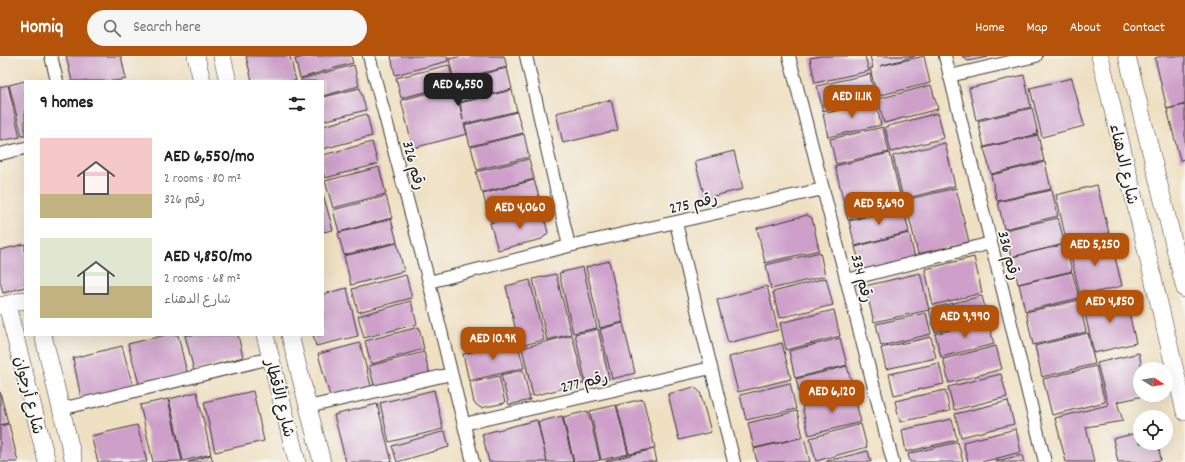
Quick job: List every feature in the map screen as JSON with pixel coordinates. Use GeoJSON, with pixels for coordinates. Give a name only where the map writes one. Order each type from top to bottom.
{"type":"FeatureCollection","features":[{"type":"Feature","properties":{"kind":"street"},"geometry":{"type":"LineString","coordinates":[[51,56],[57,80]]}},
{"type":"Feature","properties":{"kind":"street"},"geometry":{"type":"LineString","coordinates":[[196,56],[202,80]]}},
{"type":"Feature","properties":{"kind":"street"},"geometry":{"type":"LineString","coordinates":[[222,56],[228,80]]}},
{"type":"Feature","properties":{"kind":"street","name":"رقم 326"},"geometry":{"type":"LineString","coordinates":[[369,56],[430,282],[473,462]]}},
{"type":"Feature","properties":{"kind":"street"},"geometry":{"type":"LineString","coordinates":[[526,56],[569,246]]}},
{"type":"Feature","properties":{"kind":"street","name":"رقم 334"},"geometry":{"type":"LineString","coordinates":[[789,56],[893,462]]}},
{"type":"Feature","properties":{"kind":"street","name":"رقم 336"},"geometry":{"type":"LineString","coordinates":[[944,56],[1044,462]]}},
{"type":"Feature","properties":{"kind":"street"},"geometry":{"type":"LineString","coordinates":[[950,76],[1036,56]]}},
{"type":"Feature","properties":{"kind":"street","name":"شارع الدهناء"},"geometry":{"type":"LineString","coordinates":[[1100,56],[1185,412]]}},
{"type":"Feature","properties":{"kind":"street","name":"شارع الدهناء"},"geometry":{"type":"LineString","coordinates":[[1127,56],[1185,289]]}},
{"type":"Feature","properties":{"kind":"street"},"geometry":{"type":"LineString","coordinates":[[0,154],[24,148]]}},
{"type":"Feature","properties":{"kind":"street","name":"رقم 275"},"geometry":{"type":"LineString","coordinates":[[430,282],[569,246],[823,189]]}},
{"type":"Feature","properties":{"kind":"street"},"geometry":{"type":"LineString","coordinates":[[676,223],[734,462]]}},
{"type":"Feature","properties":{"kind":"street"},"geometry":{"type":"LineString","coordinates":[[846,280],[991,243]]}},
{"type":"Feature","properties":{"kind":"street"},"geometry":{"type":"LineString","coordinates":[[3,306],[24,300]]}},
{"type":"Feature","properties":{"kind":"street","name":"شارع أرجوان"},"geometry":{"type":"LineString","coordinates":[[3,306],[13,331],[47,462]]}},
{"type":"Feature","properties":{"kind":"street"},"geometry":{"type":"LineString","coordinates":[[13,331],[24,333]]}},
{"type":"Feature","properties":{"kind":"street","name":"شارع أرجوان"},"geometry":{"type":"LineString","coordinates":[[42,336],[62,409],[74,462]]}},
{"type":"Feature","properties":{"kind":"street","name":"شارع الأقطار"},"geometry":{"type":"LineString","coordinates":[[265,336],[297,462]]}},
{"type":"Feature","properties":{"kind":"street","name":"شارع الأقطار"},"geometry":{"type":"LineString","coordinates":[[290,336],[322,462]]}},
{"type":"Feature","properties":{"kind":"street"},"geometry":{"type":"LineString","coordinates":[[62,409],[271,358]]}},
{"type":"Feature","properties":{"kind":"street","name":"رقم 277"},"geometry":{"type":"LineString","coordinates":[[464,424],[711,368]]}},
{"type":"Feature","properties":{"kind":"street"},"geometry":{"type":"LineString","coordinates":[[308,407],[452,374]]}},
{"type":"Feature","properties":{"kind":"building"},"geometry":{"type":"Polygon","coordinates":[[[66,56],[121,56],[126,79],[72,80],[66,56]]]}},
{"type":"Feature","properties":{"kind":"building"},"geometry":{"type":"Polygon","coordinates":[[[246,56],[290,56],[296,80],[252,80],[246,56]]]}},
{"type":"Feature","properties":{"kind":"building"},"geometry":{"type":"Polygon","coordinates":[[[308,56],[351,56],[353,63],[300,78],[295,59],[308,56]]]}},
{"type":"Feature","properties":{"kind":"building"},"geometry":{"type":"Polygon","coordinates":[[[391,56],[447,56],[448,61],[395,75],[391,56]]]}},
{"type":"Feature","properties":{"kind":"building"},"geometry":{"type":"Polygon","coordinates":[[[462,56],[504,56],[507,67],[454,80],[449,59],[462,56]]]}},
{"type":"Feature","properties":{"kind":"building"},"geometry":{"type":"Polygon","coordinates":[[[820,56],[865,56],[869,71],[815,83],[810,58],[820,56]]]}},
{"type":"Feature","properties":{"kind":"building"},"geometry":{"type":"Polygon","coordinates":[[[870,56],[915,56],[880,66],[924,56],[930,83],[877,96],[870,68],[873,68],[870,56]]]}},
{"type":"Feature","properties":{"kind":"building"},"geometry":{"type":"Polygon","coordinates":[[[962,56],[988,56],[988,57],[968,61],[962,56]]]}},
{"type":"Feature","properties":{"kind":"building"},"geometry":{"type":"Polygon","coordinates":[[[1161,56],[1185,56],[1185,104],[1167,109],[1155,58],[1161,56]]]}},
{"type":"Feature","properties":{"kind":"building"},"geometry":{"type":"Polygon","coordinates":[[[354,65],[359,86],[324,96],[324,80],[301,79],[354,65]]]}},
{"type":"Feature","properties":{"kind":"building"},"geometry":{"type":"Polygon","coordinates":[[[449,65],[454,85],[401,98],[396,78],[449,65]]]}},
{"type":"Feature","properties":{"kind":"building"},"geometry":{"type":"Polygon","coordinates":[[[507,68],[512,89],[459,102],[463,120],[460,103],[512,90],[517,111],[464,124],[467,134],[413,148],[401,100],[455,86],[454,81],[507,68]]]}},
{"type":"Feature","properties":{"kind":"building"},"geometry":{"type":"Polygon","coordinates":[[[870,74],[875,99],[823,111],[817,86],[870,74]]]}},
{"type":"Feature","properties":{"kind":"building"},"geometry":{"type":"Polygon","coordinates":[[[1024,75],[1031,107],[976,120],[969,88],[1024,75]]]}},
{"type":"Feature","properties":{"kind":"building"},"geometry":{"type":"Polygon","coordinates":[[[1072,78],[1084,126],[1042,137],[1030,88],[1072,78]]]}},
{"type":"Feature","properties":{"kind":"building"},"geometry":{"type":"Polygon","coordinates":[[[24,81],[24,136],[22,136],[9,85],[24,81]]]}},
{"type":"Feature","properties":{"kind":"building"},"geometry":{"type":"Polygon","coordinates":[[[8,85],[20,137],[0,141],[0,87],[8,85]]]}},
{"type":"Feature","properties":{"kind":"building"},"geometry":{"type":"Polygon","coordinates":[[[931,85],[938,109],[884,123],[878,99],[931,85]]]}},
{"type":"Feature","properties":{"kind":"building"},"geometry":{"type":"Polygon","coordinates":[[[360,88],[366,110],[324,121],[324,97],[360,88]]]}},
{"type":"Feature","properties":{"kind":"building"},"geometry":{"type":"Polygon","coordinates":[[[611,100],[618,130],[563,143],[556,113],[611,100]]]}},
{"type":"Feature","properties":{"kind":"building"},"geometry":{"type":"Polygon","coordinates":[[[876,101],[881,125],[828,137],[823,114],[876,101]]]}},
{"type":"Feature","properties":{"kind":"building"},"geometry":{"type":"Polygon","coordinates":[[[1185,105],[1185,159],[1180,160],[1167,109],[1185,105]]]}},
{"type":"Feature","properties":{"kind":"building"},"geometry":{"type":"Polygon","coordinates":[[[1032,108],[1038,134],[984,147],[978,121],[1032,108]]]}},
{"type":"Feature","properties":{"kind":"building"},"geometry":{"type":"Polygon","coordinates":[[[517,112],[523,133],[470,146],[465,125],[517,112]]]}},
{"type":"Feature","properties":{"kind":"building"},"geometry":{"type":"Polygon","coordinates":[[[938,113],[944,138],[891,152],[885,127],[938,113]]]}},
{"type":"Feature","properties":{"kind":"building"},"geometry":{"type":"Polygon","coordinates":[[[367,114],[372,136],[324,149],[324,126],[367,114]]]}},
{"type":"Feature","properties":{"kind":"building"},"geometry":{"type":"Polygon","coordinates":[[[883,127],[889,152],[836,164],[830,139],[883,127]]]}},
{"type":"Feature","properties":{"kind":"building"},"geometry":{"type":"Polygon","coordinates":[[[524,134],[529,157],[477,170],[471,147],[524,134]]]}},
{"type":"Feature","properties":{"kind":"building"},"geometry":{"type":"Polygon","coordinates":[[[1038,135],[1044,161],[991,174],[984,148],[1038,135]]]}},
{"type":"Feature","properties":{"kind":"building"},"geometry":{"type":"Polygon","coordinates":[[[372,142],[378,164],[325,178],[324,155],[372,142]]]}},
{"type":"Feature","properties":{"kind":"building"},"geometry":{"type":"Polygon","coordinates":[[[945,143],[955,186],[903,199],[893,156],[945,143]]]}},
{"type":"Feature","properties":{"kind":"building"},"geometry":{"type":"Polygon","coordinates":[[[734,151],[743,189],[705,198],[695,161],[734,151]]]}},
{"type":"Feature","properties":{"kind":"building"},"geometry":{"type":"Polygon","coordinates":[[[890,153],[903,207],[848,220],[835,166],[890,153]]]}},
{"type":"Feature","properties":{"kind":"building"},"geometry":{"type":"Polygon","coordinates":[[[529,159],[534,179],[482,193],[476,172],[529,159]]]}},
{"type":"Feature","properties":{"kind":"building"},"geometry":{"type":"Polygon","coordinates":[[[1045,162],[1051,189],[997,201],[991,175],[1045,162]]]}},
{"type":"Feature","properties":{"kind":"building"},"geometry":{"type":"Polygon","coordinates":[[[379,167],[386,194],[333,208],[325,181],[379,167]]]}},
{"type":"Feature","properties":{"kind":"building"},"geometry":{"type":"Polygon","coordinates":[[[534,180],[542,207],[490,221],[483,194],[534,180]]]}},
{"type":"Feature","properties":{"kind":"building"},"geometry":{"type":"Polygon","coordinates":[[[1097,185],[1109,233],[1067,244],[1056,195],[1097,185]]]}},
{"type":"Feature","properties":{"kind":"building"},"geometry":{"type":"Polygon","coordinates":[[[956,188],[969,242],[918,254],[905,200],[956,188]]]}},
{"type":"Feature","properties":{"kind":"building"},"geometry":{"type":"Polygon","coordinates":[[[1052,190],[1058,216],[1004,229],[998,202],[1052,190]]]}},
{"type":"Feature","properties":{"kind":"building"},"geometry":{"type":"Polygon","coordinates":[[[386,196],[392,218],[339,232],[333,210],[386,196]]]}},
{"type":"Feature","properties":{"kind":"building"},"geometry":{"type":"Polygon","coordinates":[[[324,198],[333,230],[324,232],[324,198]]]}},
{"type":"Feature","properties":{"kind":"building"},"geometry":{"type":"Polygon","coordinates":[[[903,207],[909,232],[855,246],[849,221],[903,207]]]}},
{"type":"Feature","properties":{"kind":"building"},"geometry":{"type":"Polygon","coordinates":[[[542,209],[548,233],[542,239],[498,250],[490,223],[542,209]]]}},
{"type":"Feature","properties":{"kind":"building"},"geometry":{"type":"Polygon","coordinates":[[[807,215],[812,218],[819,250],[765,263],[757,228],[807,215]]]}},
{"type":"Feature","properties":{"kind":"building"},"geometry":{"type":"Polygon","coordinates":[[[1058,218],[1072,271],[1018,284],[1012,257],[1061,245],[1011,257],[1004,230],[1058,218]]]}},
{"type":"Feature","properties":{"kind":"building"},"geometry":{"type":"Polygon","coordinates":[[[391,219],[397,242],[344,255],[338,233],[391,219]]]}},
{"type":"Feature","properties":{"kind":"building"},"geometry":{"type":"Polygon","coordinates":[[[909,233],[915,258],[862,271],[855,247],[909,233]]]}},
{"type":"Feature","properties":{"kind":"building"},"geometry":{"type":"Polygon","coordinates":[[[1110,237],[1122,286],[1080,296],[1069,247],[1110,237]]]}},
{"type":"Feature","properties":{"kind":"building"},"geometry":{"type":"Polygon","coordinates":[[[397,243],[404,271],[351,285],[344,256],[397,243]]]}},
{"type":"Feature","properties":{"kind":"building"},"geometry":{"type":"Polygon","coordinates":[[[24,244],[24,287],[3,293],[0,281],[0,250],[24,244]]]}},
{"type":"Feature","properties":{"kind":"building"},"geometry":{"type":"Polygon","coordinates":[[[820,252],[825,276],[771,289],[766,265],[820,252]]]}},
{"type":"Feature","properties":{"kind":"building"},"geometry":{"type":"Polygon","coordinates":[[[974,257],[982,293],[933,305],[925,269],[974,257]]]}},
{"type":"Feature","properties":{"kind":"building"},"geometry":{"type":"Polygon","coordinates":[[[609,261],[623,322],[600,328],[586,267],[609,261]]]}},
{"type":"Feature","properties":{"kind":"building"},"geometry":{"type":"Polygon","coordinates":[[[583,267],[597,328],[573,333],[559,273],[583,267]]]}},
{"type":"Feature","properties":{"kind":"building"},"geometry":{"type":"Polygon","coordinates":[[[1072,272],[1079,298],[1025,311],[1019,284],[1072,272]]]}},
{"type":"Feature","properties":{"kind":"building"},"geometry":{"type":"Polygon","coordinates":[[[920,273],[929,310],[874,322],[865,286],[920,273]]]}},
{"type":"Feature","properties":{"kind":"building"},"geometry":{"type":"Polygon","coordinates":[[[556,274],[571,334],[547,340],[533,279],[556,274]]]}},
{"type":"Feature","properties":{"kind":"building"},"geometry":{"type":"Polygon","coordinates":[[[406,275],[412,298],[358,312],[352,289],[406,275]]]}},
{"type":"Feature","properties":{"kind":"building"},"geometry":{"type":"Polygon","coordinates":[[[826,278],[833,305],[779,318],[773,292],[826,278]]]}},
{"type":"Feature","properties":{"kind":"building"},"geometry":{"type":"Polygon","coordinates":[[[530,280],[544,340],[519,346],[506,286],[530,280]]]}},
{"type":"Feature","properties":{"kind":"building"},"geometry":{"type":"Polygon","coordinates":[[[767,286],[778,330],[728,343],[717,300],[767,286]]]}},
{"type":"Feature","properties":{"kind":"building"},"geometry":{"type":"Polygon","coordinates":[[[347,288],[358,336],[316,346],[313,336],[324,336],[324,294],[347,288]]]}},
{"type":"Feature","properties":{"kind":"building"},"geometry":{"type":"Polygon","coordinates":[[[1125,295],[1136,343],[1094,353],[1083,305],[1125,295]]]}},
{"type":"Feature","properties":{"kind":"building"},"geometry":{"type":"Polygon","coordinates":[[[982,296],[988,319],[935,332],[929,309],[982,296]]]}},
{"type":"Feature","properties":{"kind":"building"},"geometry":{"type":"Polygon","coordinates":[[[1079,300],[1086,332],[1033,345],[1026,312],[1079,300]]]}},
{"type":"Feature","properties":{"kind":"building"},"geometry":{"type":"Polygon","coordinates":[[[411,301],[417,324],[364,338],[358,316],[411,301]]]}},
{"type":"Feature","properties":{"kind":"building"},"geometry":{"type":"Polygon","coordinates":[[[834,310],[840,336],[786,350],[780,323],[834,310]]]}},
{"type":"Feature","properties":{"kind":"building"},"geometry":{"type":"Polygon","coordinates":[[[926,313],[931,334],[881,346],[876,324],[926,313]]]}},
{"type":"Feature","properties":{"kind":"building"},"geometry":{"type":"Polygon","coordinates":[[[988,320],[994,344],[941,357],[935,334],[988,320]]]}},
{"type":"Feature","properties":{"kind":"building"},"geometry":{"type":"Polygon","coordinates":[[[623,323],[635,373],[612,379],[600,329],[623,323]]]}},
{"type":"Feature","properties":{"kind":"building"},"geometry":{"type":"Polygon","coordinates":[[[419,327],[424,349],[371,364],[365,341],[419,327]]]}},
{"type":"Feature","properties":{"kind":"building"},"geometry":{"type":"Polygon","coordinates":[[[598,329],[609,379],[586,384],[575,334],[598,329]]]}},
{"type":"Feature","properties":{"kind":"building"},"geometry":{"type":"Polygon","coordinates":[[[1088,333],[1095,364],[1042,377],[1035,346],[1088,333]]]}},
{"type":"Feature","properties":{"kind":"building"},"geometry":{"type":"Polygon","coordinates":[[[572,335],[584,383],[533,396],[522,348],[572,335]]]}},
{"type":"Feature","properties":{"kind":"building"},"geometry":{"type":"Polygon","coordinates":[[[162,336],[178,336],[187,373],[139,384],[128,344],[162,336]]]}},
{"type":"Feature","properties":{"kind":"building"},"geometry":{"type":"Polygon","coordinates":[[[185,336],[238,336],[243,357],[194,371],[185,336]]]}},
{"type":"Feature","properties":{"kind":"building"},"geometry":{"type":"Polygon","coordinates":[[[931,337],[936,358],[886,369],[881,348],[931,337]]]}},
{"type":"Feature","properties":{"kind":"building"},"geometry":{"type":"Polygon","coordinates":[[[840,338],[847,365],[795,378],[789,351],[840,338]]]}},
{"type":"Feature","properties":{"kind":"building"},"geometry":{"type":"Polygon","coordinates":[[[517,341],[524,368],[469,381],[463,354],[517,341]]]}},
{"type":"Feature","properties":{"kind":"building"},"geometry":{"type":"Polygon","coordinates":[[[360,343],[372,390],[331,400],[318,354],[360,343]]]}},
{"type":"Feature","properties":{"kind":"building"},"geometry":{"type":"Polygon","coordinates":[[[782,343],[791,379],[738,392],[729,357],[782,343]]]}},
{"type":"Feature","properties":{"kind":"building"},"geometry":{"type":"Polygon","coordinates":[[[122,346],[133,386],[81,398],[73,358],[122,346]]]}},
{"type":"Feature","properties":{"kind":"building"},"geometry":{"type":"Polygon","coordinates":[[[996,346],[1002,369],[949,383],[943,359],[996,346]]]}},
{"type":"Feature","properties":{"kind":"building"},"geometry":{"type":"Polygon","coordinates":[[[424,352],[430,375],[375,389],[369,366],[424,352]]]}},
{"type":"Feature","properties":{"kind":"building"},"geometry":{"type":"Polygon","coordinates":[[[1139,353],[1141,362],[1133,362],[1133,398],[1117,402],[1123,421],[1086,427],[1094,462],[1066,462],[1055,418],[1108,405],[1097,363],[1139,353]]]}},
{"type":"Feature","properties":{"kind":"building"},"geometry":{"type":"Polygon","coordinates":[[[939,363],[944,384],[894,395],[889,374],[939,363]]]}},
{"type":"Feature","properties":{"kind":"building"},"geometry":{"type":"Polygon","coordinates":[[[847,366],[854,392],[802,405],[796,379],[847,366]]]}},
{"type":"Feature","properties":{"kind":"building"},"geometry":{"type":"Polygon","coordinates":[[[1096,366],[1105,402],[1052,415],[1043,379],[1096,366]]]}},
{"type":"Feature","properties":{"kind":"building"},"geometry":{"type":"Polygon","coordinates":[[[523,370],[530,400],[509,405],[501,375],[523,370]]]}},
{"type":"Feature","properties":{"kind":"building"},"geometry":{"type":"Polygon","coordinates":[[[1001,374],[1007,397],[954,410],[948,387],[1001,374]]]}},
{"type":"Feature","properties":{"kind":"building"},"geometry":{"type":"Polygon","coordinates":[[[499,376],[505,403],[481,408],[474,403],[470,383],[499,376]]]}},
{"type":"Feature","properties":{"kind":"building"},"geometry":{"type":"Polygon","coordinates":[[[790,383],[796,409],[746,420],[740,395],[790,383]]]}},
{"type":"Feature","properties":{"kind":"building"},"geometry":{"type":"Polygon","coordinates":[[[694,387],[700,392],[711,432],[679,440],[668,394],[694,387]]]}},
{"type":"Feature","properties":{"kind":"building"},"geometry":{"type":"Polygon","coordinates":[[[434,390],[443,429],[389,442],[380,403],[434,390]]]}},
{"type":"Feature","properties":{"kind":"building"},"geometry":{"type":"Polygon","coordinates":[[[945,390],[950,411],[900,422],[895,401],[945,390]]]}},
{"type":"Feature","properties":{"kind":"building"},"geometry":{"type":"Polygon","coordinates":[[[253,391],[264,441],[215,452],[204,402],[253,391]]]}},
{"type":"Feature","properties":{"kind":"building"},"geometry":{"type":"Polygon","coordinates":[[[0,392],[8,423],[0,425],[0,392]]]}},
{"type":"Feature","properties":{"kind":"building"},"geometry":{"type":"Polygon","coordinates":[[[197,392],[211,454],[183,461],[169,399],[197,392]]]}},
{"type":"Feature","properties":{"kind":"building"},"geometry":{"type":"Polygon","coordinates":[[[854,394],[861,422],[809,435],[802,407],[854,394]]]}},
{"type":"Feature","properties":{"kind":"building"},"geometry":{"type":"Polygon","coordinates":[[[168,399],[182,461],[153,462],[140,405],[168,399]]]}},
{"type":"Feature","properties":{"kind":"building"},"geometry":{"type":"Polygon","coordinates":[[[643,399],[655,448],[629,454],[617,405],[643,399]]]}},
{"type":"Feature","properties":{"kind":"building"},"geometry":{"type":"Polygon","coordinates":[[[1008,401],[1014,424],[961,437],[955,414],[1008,401]]]}},
{"type":"Feature","properties":{"kind":"building"},"geometry":{"type":"Polygon","coordinates":[[[377,404],[392,462],[346,462],[334,415],[377,404]]]}},
{"type":"Feature","properties":{"kind":"building"},"geometry":{"type":"Polygon","coordinates":[[[616,405],[628,454],[601,460],[590,411],[616,405]]]}},
{"type":"Feature","properties":{"kind":"building"},"geometry":{"type":"Polygon","coordinates":[[[588,411],[600,460],[590,462],[574,462],[563,417],[588,411]]]}},
{"type":"Feature","properties":{"kind":"building"},"geometry":{"type":"Polygon","coordinates":[[[797,411],[803,437],[754,448],[748,423],[797,411]]]}},
{"type":"Feature","properties":{"kind":"building"},"geometry":{"type":"Polygon","coordinates":[[[562,416],[573,462],[547,462],[538,422],[562,416]]]}},
{"type":"Feature","properties":{"kind":"building"},"geometry":{"type":"Polygon","coordinates":[[[952,419],[957,440],[906,452],[902,430],[952,419]]]}},
{"type":"Feature","properties":{"kind":"building"},"geometry":{"type":"Polygon","coordinates":[[[537,420],[547,462],[489,462],[482,434],[537,420]]]}},
{"type":"Feature","properties":{"kind":"building"},"geometry":{"type":"Polygon","coordinates":[[[9,424],[18,462],[0,462],[0,426],[9,424]]]}},
{"type":"Feature","properties":{"kind":"building"},"geometry":{"type":"Polygon","coordinates":[[[861,424],[867,447],[816,461],[810,438],[861,424]]]}},
{"type":"Feature","properties":{"kind":"building"},"geometry":{"type":"Polygon","coordinates":[[[137,425],[147,462],[98,462],[91,436],[137,425]]]}},
{"type":"Feature","properties":{"kind":"building"},"geometry":{"type":"Polygon","coordinates":[[[1016,429],[1021,452],[982,462],[968,462],[963,442],[1016,429]]]}},
{"type":"Feature","properties":{"kind":"building"},"geometry":{"type":"Polygon","coordinates":[[[445,431],[449,447],[397,462],[392,446],[445,431]]]}},
{"type":"Feature","properties":{"kind":"building"},"geometry":{"type":"Polygon","coordinates":[[[1133,434],[1133,450],[1159,450],[1161,460],[1151,462],[1118,462],[1113,439],[1133,434]]]}},
{"type":"Feature","properties":{"kind":"building"},"geometry":{"type":"Polygon","coordinates":[[[804,437],[810,462],[757,462],[754,449],[804,437]]]}},
{"type":"Feature","properties":{"kind":"building"},"geometry":{"type":"Polygon","coordinates":[[[958,442],[963,462],[910,462],[908,454],[958,442]]]}},
{"type":"Feature","properties":{"kind":"building"},"geometry":{"type":"Polygon","coordinates":[[[654,449],[657,462],[606,462],[606,461],[654,449]]]}},
{"type":"Feature","properties":{"kind":"building"},"geometry":{"type":"Polygon","coordinates":[[[868,451],[871,462],[827,462],[827,461],[868,451]]]}},
{"type":"Feature","properties":{"kind":"building"},"geometry":{"type":"Polygon","coordinates":[[[211,455],[213,462],[188,462],[211,455]]]}},
{"type":"Feature","properties":{"kind":"building"},"geometry":{"type":"Polygon","coordinates":[[[1022,455],[1024,462],[996,462],[996,461],[1022,455]]]}}]}
